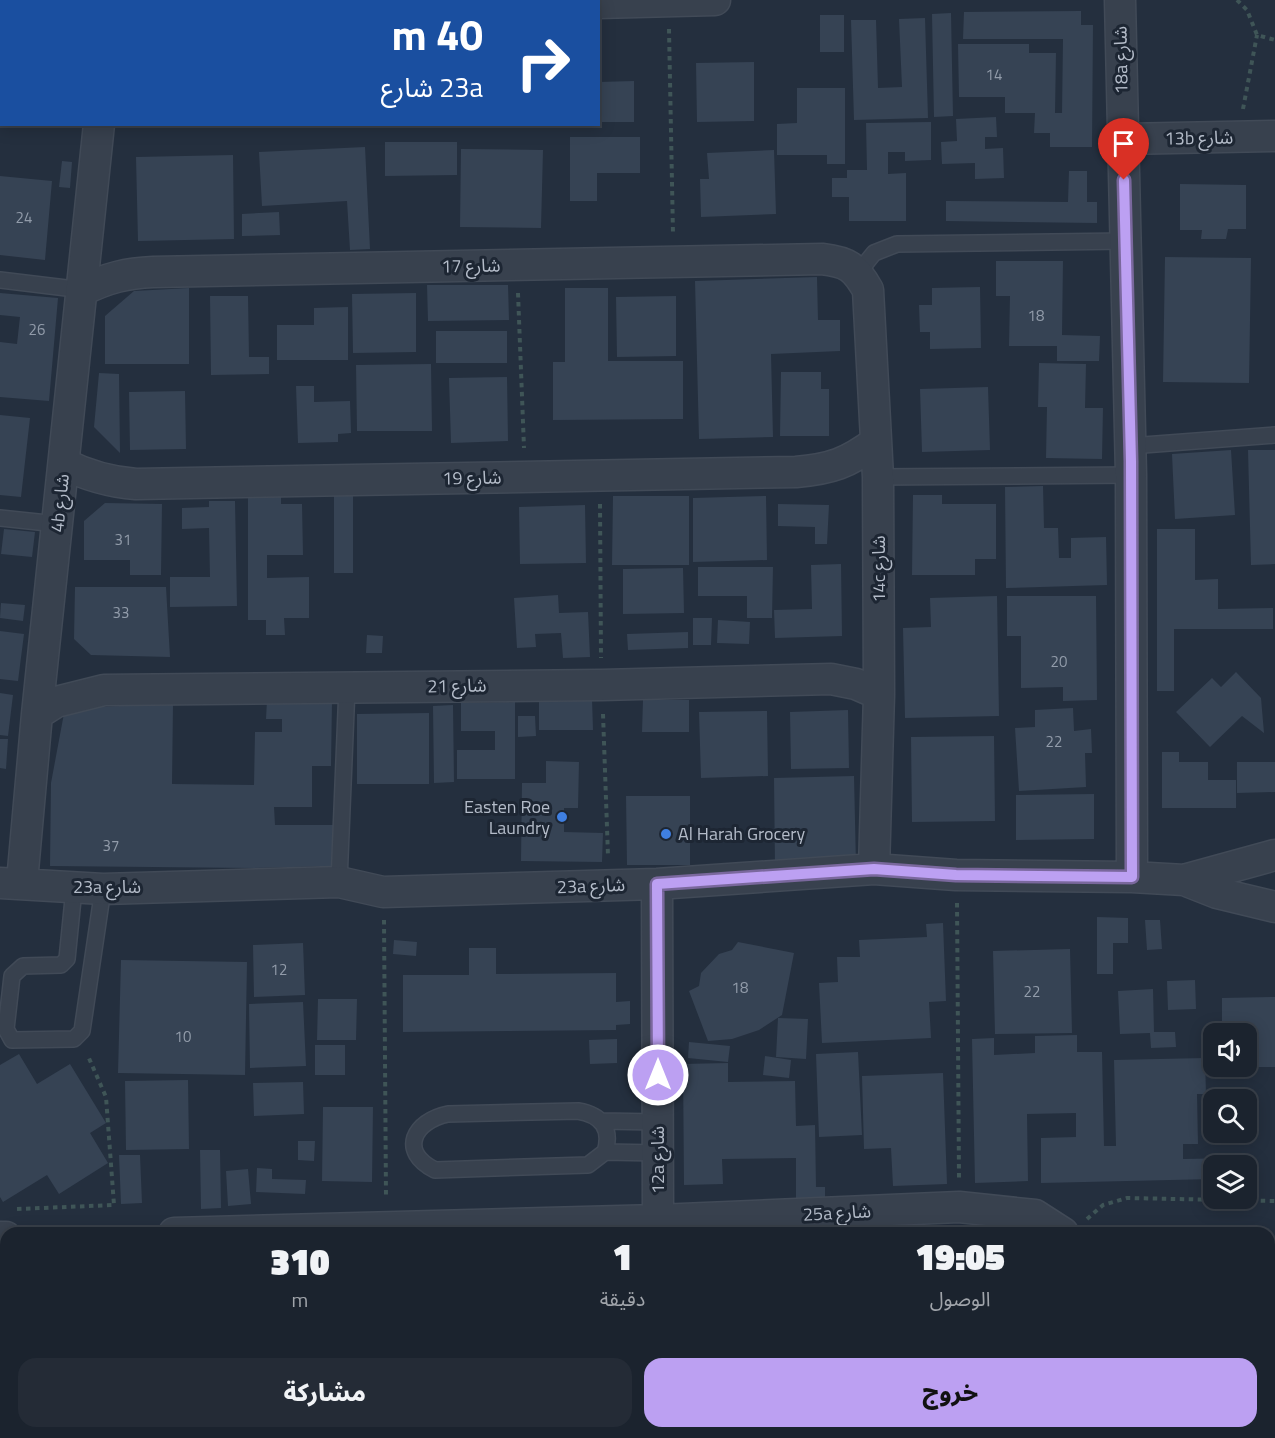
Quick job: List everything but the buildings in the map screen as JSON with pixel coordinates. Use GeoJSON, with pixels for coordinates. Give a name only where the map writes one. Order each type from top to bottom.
{"type":"FeatureCollection","features":[{"type":"Feature","properties":{"kind":"street"},"geometry":{"type":"LineString","coordinates":[[600,3],[715,0]]}},
{"type":"Feature","properties":{"kind":"street","name":"18a شارع"},"geometry":{"type":"LineString","coordinates":[[1120,0],[1131,461],[1132,877]]}},
{"type":"Feature","properties":{"kind":"street","name":"4b شارع"},"geometry":{"type":"LineString","coordinates":[[11,883],[37,714],[99,126]]}},
{"type":"Feature","properties":{"kind":"street","name":"13b شارع"},"geometry":{"type":"LineString","coordinates":[[1123,139],[1275,136]]}},
{"type":"Feature","properties":{"kind":"street","name":"شارع 17"},"geometry":{"type":"LineString","coordinates":[[83,290],[105,279],[129,273],[822,259],[842,262],[858,273]]}},
{"type":"Feature","properties":{"kind":"street","name":"14c شارع"},"geometry":{"type":"LineString","coordinates":[[858,273],[868,290],[878,477],[879,694],[874,869]]}},
{"type":"Feature","properties":{"kind":"street","name":"شارع 19"},"geometry":{"type":"LineString","coordinates":[[64,464],[86,475],[111,482],[136,484],[826,470],[854,459],[876,442]]}},
{"type":"Feature","properties":{"kind":"street","name":"شارع 21"},"geometry":{"type":"LineString","coordinates":[[37,714],[56,702],[104,690],[831,679],[856,684],[879,694]]}},
{"type":"Feature","properties":{"kind":"street","name":"23a شارع"},"geometry":{"type":"LineString","coordinates":[[1184,880],[1275,855]]}},
{"type":"Feature","properties":{"kind":"street","name":"23a شارع"},"geometry":{"type":"LineString","coordinates":[[11,883],[88,889],[339,882],[383,892],[657,884],[874,869],[956,875],[1132,877],[1184,880],[1217,893],[1275,907]]}},
{"type":"Feature","properties":{"kind":"street","name":"12a شارع"},"geometry":{"type":"LineString","coordinates":[[657,884],[658,1220]]}},
{"type":"Feature","properties":{"kind":"street","name":"25a شارع"},"geometry":{"type":"LineString","coordinates":[[421,1227],[658,1220],[792,1224],[959,1207],[1035,1215],[1054,1227]]}},
{"type":"Feature","properties":{"kind":"lane"},"geometry":{"type":"LineString","coordinates":[[858,273],[874,253],[897,244],[1125,241]]}},
{"type":"Feature","properties":{"kind":"lane"},"geometry":{"type":"LineString","coordinates":[[0,280],[83,290]]}},
{"type":"Feature","properties":{"kind":"lane"},"geometry":{"type":"LineString","coordinates":[[878,477],[1131,461],[1275,435]]}},
{"type":"Feature","properties":{"kind":"lane"},"geometry":{"type":"LineString","coordinates":[[0,518],[57,524]]}},
{"type":"Feature","properties":{"kind":"lane"},"geometry":{"type":"LineString","coordinates":[[339,882],[347,687]]}},
{"type":"Feature","properties":{"kind":"lane"},"geometry":{"type":"LineString","coordinates":[[88,889],[82,1031],[74,1039],[12,1040],[6,1029],[12,976],[23,966],[61,965],[67,959],[88,889]]}},
{"type":"Feature","properties":{"kind":"lane"},"geometry":{"type":"LineString","coordinates":[[579,1112],[591,1113],[602,1121],[607,1131],[605,1152],[598,1160],[577,1166],[435,1170],[422,1163],[414,1151],[414,1137],[421,1125],[434,1117],[448,1114],[579,1112]]}},
{"type":"Feature","properties":{"kind":"lane"},"geometry":{"type":"LineString","coordinates":[[602,1121],[658,1122]]}},
{"type":"Feature","properties":{"kind":"lane"},"geometry":{"type":"LineString","coordinates":[[605,1152],[659,1153]]}},
{"type":"Feature","properties":{"kind":"path"},"geometry":{"type":"LineString","coordinates":[[1237,0],[1247,10],[1257,35],[1238,137]]}},
{"type":"Feature","properties":{"kind":"path"},"geometry":{"type":"LineString","coordinates":[[668,1],[674,262]]}},
{"type":"Feature","properties":{"kind":"path"},"geometry":{"type":"LineString","coordinates":[[1257,35],[1275,40]]}},
{"type":"Feature","properties":{"kind":"path"},"geometry":{"type":"LineString","coordinates":[[516,266],[525,477]]}},
{"type":"Feature","properties":{"kind":"path"},"geometry":{"type":"LineString","coordinates":[[956,875],[959,1207]]}},
{"type":"Feature","properties":{"kind":"path"},"geometry":{"type":"LineString","coordinates":[[383,892],[387,1227]]}},
{"type":"Feature","properties":{"kind":"path"},"geometry":{"type":"LineString","coordinates":[[9,1223],[114,1205],[106,1097],[79,1036]]}},
{"type":"Feature","properties":{"kind":"path"},"geometry":{"type":"LineString","coordinates":[[1074,1227],[1103,1206],[1127,1198],[1275,1201]]}},
{"type":"Feature","properties":{"kind":"place","name":"Easten Roe Laundry"},"geometry":{"type":"Point","coordinates":[562,817]}},
{"type":"Feature","properties":{"kind":"place","name":"Al Harah Grocery"},"geometry":{"type":"Point","coordinates":[666,834]}},
{"type":"Feature","properties":{"kind":"route"},"geometry":{"type":"LineString","coordinates":[[658,1075],[657,884],[874,869],[956,875],[1132,877],[1131,461],[1124,180]]}}]}
